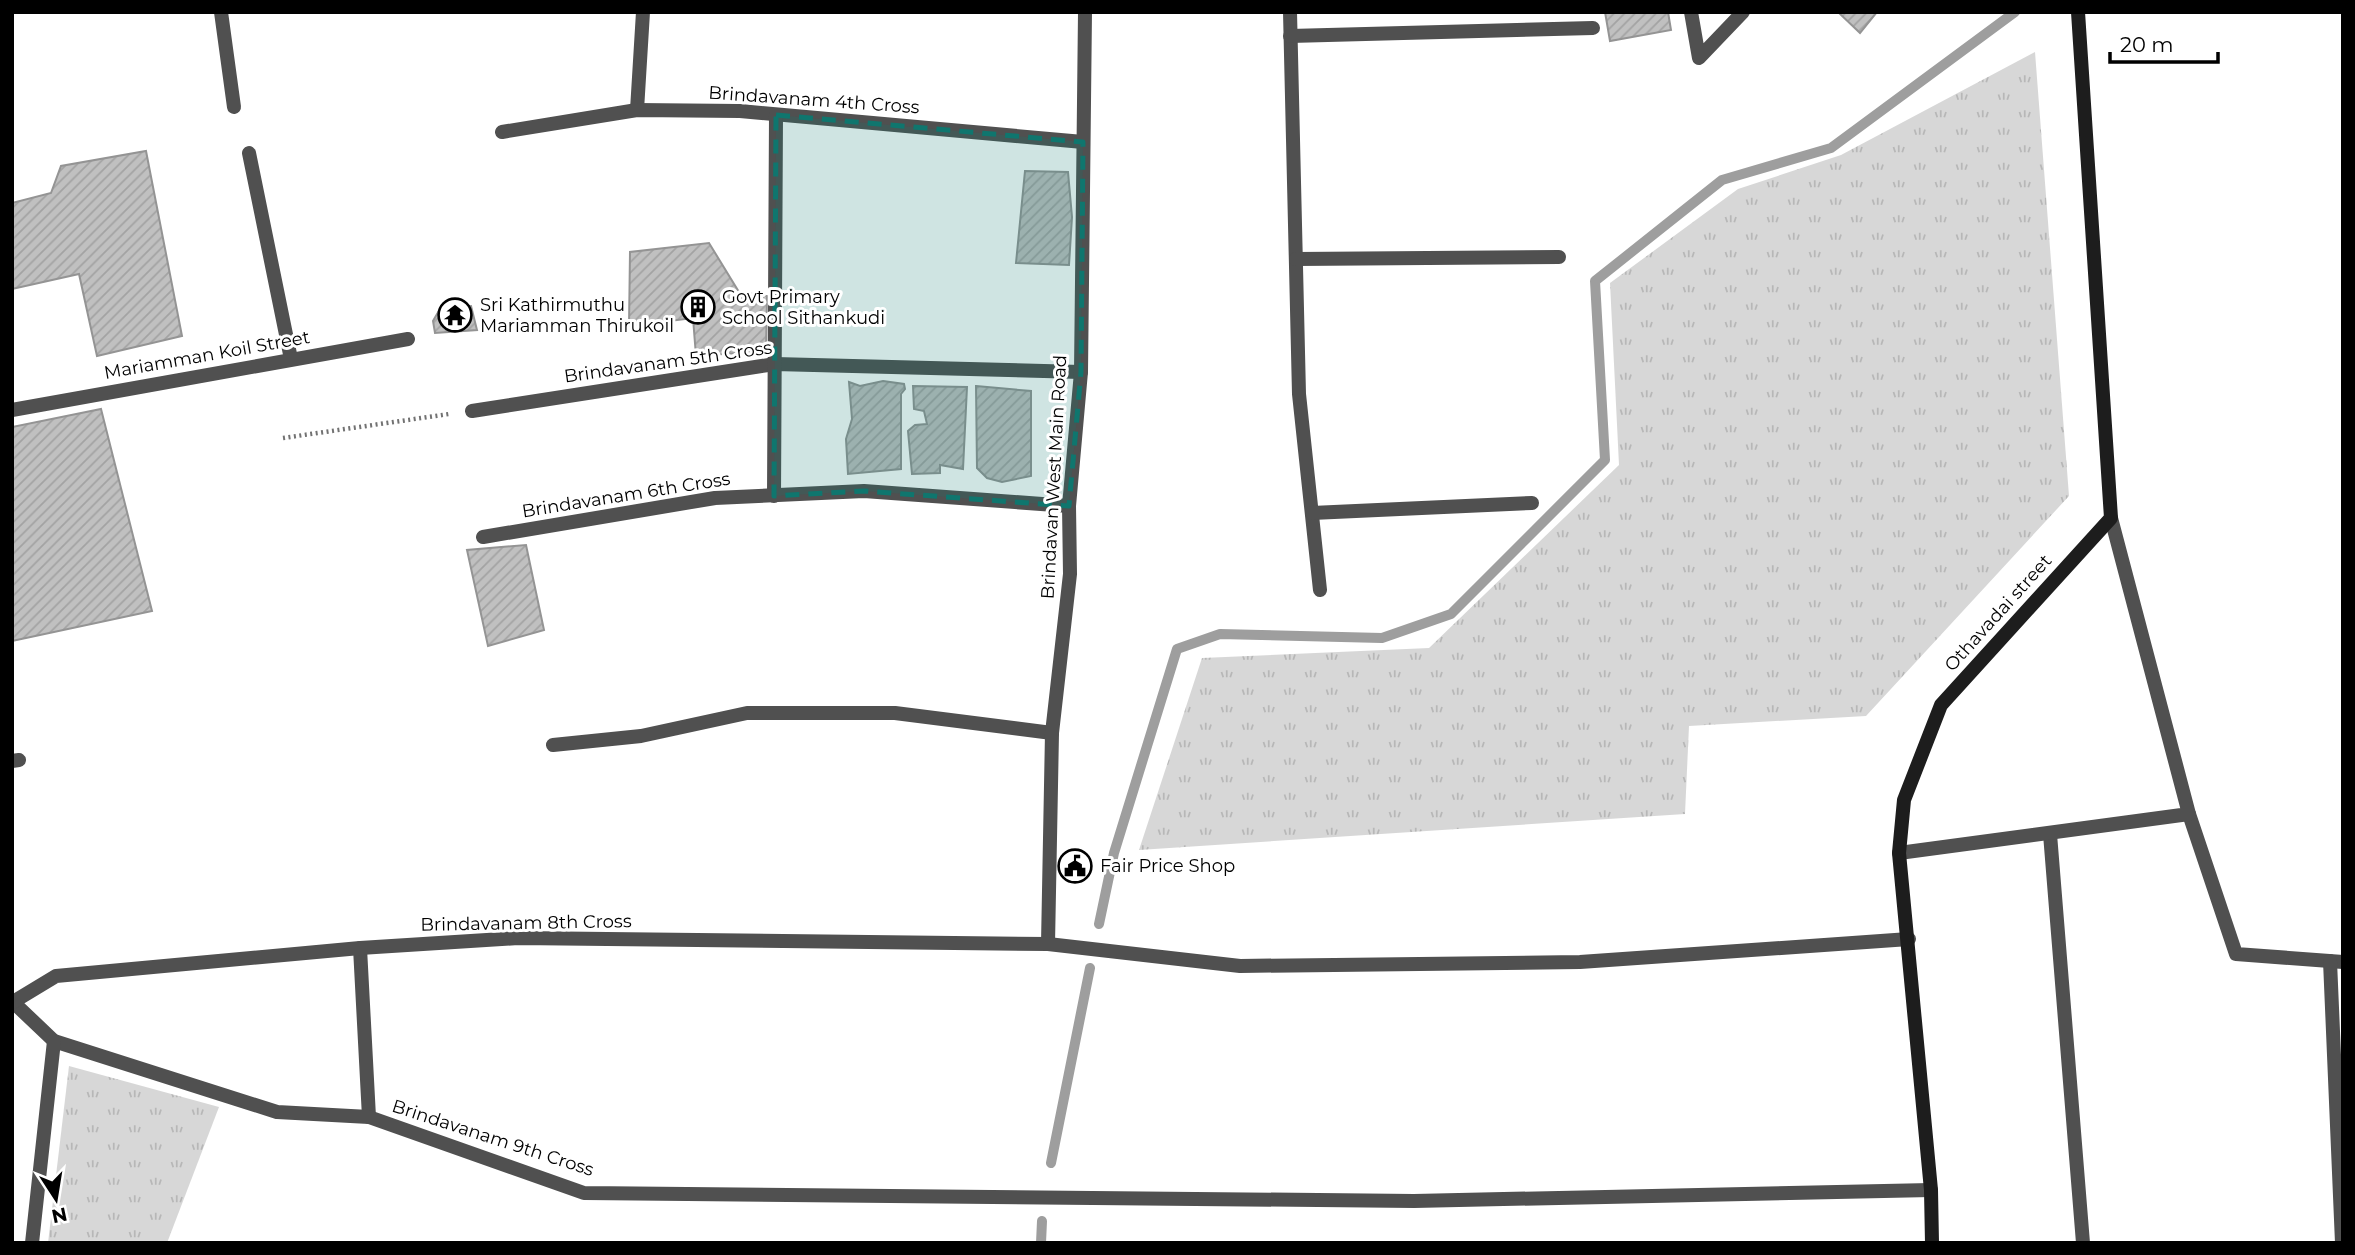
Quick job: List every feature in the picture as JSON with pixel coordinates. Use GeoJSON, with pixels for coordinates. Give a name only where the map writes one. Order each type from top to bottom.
{"type":"FeatureCollection","features":[{"type":"Feature","properties":{"kind":"street"},"geometry":{"type":"LineString","coordinates":[[221,12],[234,107]]}},
{"type":"Feature","properties":{"kind":"street"},"geometry":{"type":"LineString","coordinates":[[637,110],[643,12]]}},
{"type":"Feature","properties":{"kind":"street","name":"Brindavan West Main Road"},"geometry":{"type":"LineString","coordinates":[[1048,944],[1052,733],[1070,574],[1069,506],[1081,372],[1085,12]]}},
{"type":"Feature","properties":{"kind":"street"},"geometry":{"type":"LineString","coordinates":[[1290,12],[1300,394],[1320,590]]}},
{"type":"Feature","properties":{"kind":"street"},"geometry":{"type":"LineString","coordinates":[[1691,12],[1699,58],[1743,12]]}},
{"type":"Feature","properties":{"kind":"street"},"geometry":{"type":"LineString","coordinates":[[2078,12],[2110,518],[2189,814],[2236,954],[2336,961],[2342,1243]]}},
{"type":"Feature","properties":{"kind":"street"},"geometry":{"type":"LineString","coordinates":[[1290,36],[1593,28]]}},
{"type":"Feature","properties":{"kind":"street","name":"Brindavanam 4th Cross"},"geometry":{"type":"LineString","coordinates":[[502,132],[637,110],[740,111],[1083,142]]}},
{"type":"Feature","properties":{"kind":"street"},"geometry":{"type":"LineString","coordinates":[[774,496],[776,115]]}},
{"type":"Feature","properties":{"kind":"street"},"geometry":{"type":"LineString","coordinates":[[249,153],[291,359]]}},
{"type":"Feature","properties":{"kind":"street"},"geometry":{"type":"LineString","coordinates":[[1296,259],[1559,257]]}},
{"type":"Feature","properties":{"kind":"street","name":"Mariamman Koil Street"},"geometry":{"type":"LineString","coordinates":[[12,410],[408,340]]}},
{"type":"Feature","properties":{"kind":"street","name":"Brindavanam 5th Cross"},"geometry":{"type":"LineString","coordinates":[[472,411],[775,364],[1081,372]]}},
{"type":"Feature","properties":{"kind":"street","name":"Brindavanam 6th Cross"},"geometry":{"type":"LineString","coordinates":[[483,537],[715,498],[864,491],[1069,506]]}},
{"type":"Feature","properties":{"kind":"street"},"geometry":{"type":"LineString","coordinates":[[1311,513],[1532,503]]}},
{"type":"Feature","properties":{"kind":"street","name":"Othavadai street"},"geometry":{"type":"LineString","coordinates":[[1932,1243],[1931,1189],[1899,853],[1905,800],[1941,705],[2110,518]]}},
{"type":"Feature","properties":{"kind":"street"},"geometry":{"type":"LineString","coordinates":[[554,745],[641,736],[747,713],[895,713],[1052,733]]}},
{"type":"Feature","properties":{"kind":"street"},"geometry":{"type":"LineString","coordinates":[[1899,853],[2189,814]]}},
{"type":"Feature","properties":{"kind":"street"},"geometry":{"type":"LineString","coordinates":[[2050,834],[2083,1243]]}},
{"type":"Feature","properties":{"kind":"street","name":"Brindavanam 8th Cross"},"geometry":{"type":"LineString","coordinates":[[13,1002],[56,976],[360,948],[518,938],[1048,944],[1240,966],[1580,962],[1909,939]]}},
{"type":"Feature","properties":{"kind":"street"},"geometry":{"type":"LineString","coordinates":[[360,948],[369,1117]]}},
{"type":"Feature","properties":{"kind":"street","name":"Brindavanam 9th Cross"},"geometry":{"type":"LineString","coordinates":[[13,1002],[54,1041],[277,1112],[369,1117],[584,1192],[1414,1201],[1931,1189]]}},
{"type":"Feature","properties":{"kind":"street"},"geometry":{"type":"LineString","coordinates":[[32,1243],[54,1041]]}},
{"type":"Feature","properties":{"kind":"path"},"geometry":{"type":"LineString","coordinates":[[283,438],[472,411]]}},
{"type":"Feature","properties":{"kind":"highlighted area"},"geometry":{"type":"Polygon","coordinates":[[[776,115],[1083,142],[1081,372],[1069,506],[864,491],[774,496],[776,115]]]}},
{"type":"Feature","properties":{"kind":"green space"},"geometry":{"type":"Polygon","coordinates":[[[2035,52],[2069,496],[1866,716],[1689,726],[1685,814],[1139,850],[1202,658],[1429,648],[1619,465],[1610,283],[1738,189],[1841,155],[2035,52]]]}},
{"type":"Feature","properties":{"kind":"green space"},"geometry":{"type":"Polygon","coordinates":[[[69,1066],[219,1107],[167,1243],[48,1243],[69,1066]]]}},
{"type":"Feature","properties":{"kind":"building"},"geometry":{"type":"Polygon","coordinates":[[[1605,12],[1668,12],[1671,30],[1610,41],[1605,12]]]}},
{"type":"Feature","properties":{"kind":"building"},"geometry":{"type":"Polygon","coordinates":[[[1838,12],[1877,12],[1860,33],[1838,12]]]}},
{"type":"Feature","properties":{"kind":"building"},"geometry":{"type":"Polygon","coordinates":[[[146,151],[182,336],[97,356],[79,274],[12,289],[12,203],[51,193],[61,166],[146,151]]]}},
{"type":"Feature","properties":{"kind":"building"},"geometry":{"type":"Polygon","coordinates":[[[1025,171],[1068,172],[1072,217],[1069,265],[1016,263],[1025,171]]]}},
{"type":"Feature","properties":{"kind":"building","name":"Govt Primary School Sithankudi"},"geometry":{"type":"Polygon","coordinates":[[[709,243],[739,292],[767,296],[766,351],[696,356],[693,318],[629,326],[630,252],[709,243]]]}},
{"type":"Feature","properties":{"kind":"building","name":"Sri Kathirmuthu Mariamman Thirukoil"},"geometry":{"type":"Polygon","coordinates":[[[471,306],[477,330],[435,333],[433,321],[440,309],[471,306]]]}},
{"type":"Feature","properties":{"kind":"building"},"geometry":{"type":"Polygon","coordinates":[[[883,381],[904,384],[905,389],[901,394],[901,469],[848,474],[846,439],[852,419],[849,382],[860,386],[883,381]]]}},
{"type":"Feature","properties":{"kind":"building"},"geometry":{"type":"Polygon","coordinates":[[[913,386],[967,387],[963,469],[940,465],[940,473],[912,474],[908,431],[915,425],[927,424],[924,411],[914,409],[913,386]]]}},
{"type":"Feature","properties":{"kind":"building"},"geometry":{"type":"Polygon","coordinates":[[[976,386],[1031,391],[1031,476],[1002,482],[987,478],[977,468],[976,386]]]}},
{"type":"Feature","properties":{"kind":"building"},"geometry":{"type":"Polygon","coordinates":[[[101,409],[152,611],[12,641],[12,427],[101,409]]]}},
{"type":"Feature","properties":{"kind":"building"},"geometry":{"type":"Polygon","coordinates":[[[526,545],[544,630],[488,646],[467,550],[526,545]]]}},
{"type":"Feature","properties":{"kind":"waterway"},"geometry":{"type":"LineString","coordinates":[[1099,924],[1114,853],[1177,649],[1220,634],[1382,638],[1451,614],[1605,460],[1595,281],[1722,180],[1831,148],[2015,12]]}},
{"type":"Feature","properties":{"kind":"waterway"},"geometry":{"type":"LineString","coordinates":[[1051,1163],[1090,968]]}},
{"type":"Feature","properties":{"kind":"waterway"},"geometry":{"type":"LineString","coordinates":[[1041,1243],[1042,1221]]}},
{"type":"Feature","properties":{"kind":"place","name":"Govt Primary School Sithankudi"},"geometry":{"type":"Point","coordinates":[698,307]}},
{"type":"Feature","properties":{"kind":"place","name":"Sri Kathirmuthu Mariamman Thirukoil"},"geometry":{"type":"Point","coordinates":[455,315]}},
{"type":"Feature","properties":{"kind":"place","name":"Fair Price Shop"},"geometry":{"type":"Point","coordinates":[1075,866]}}]}
